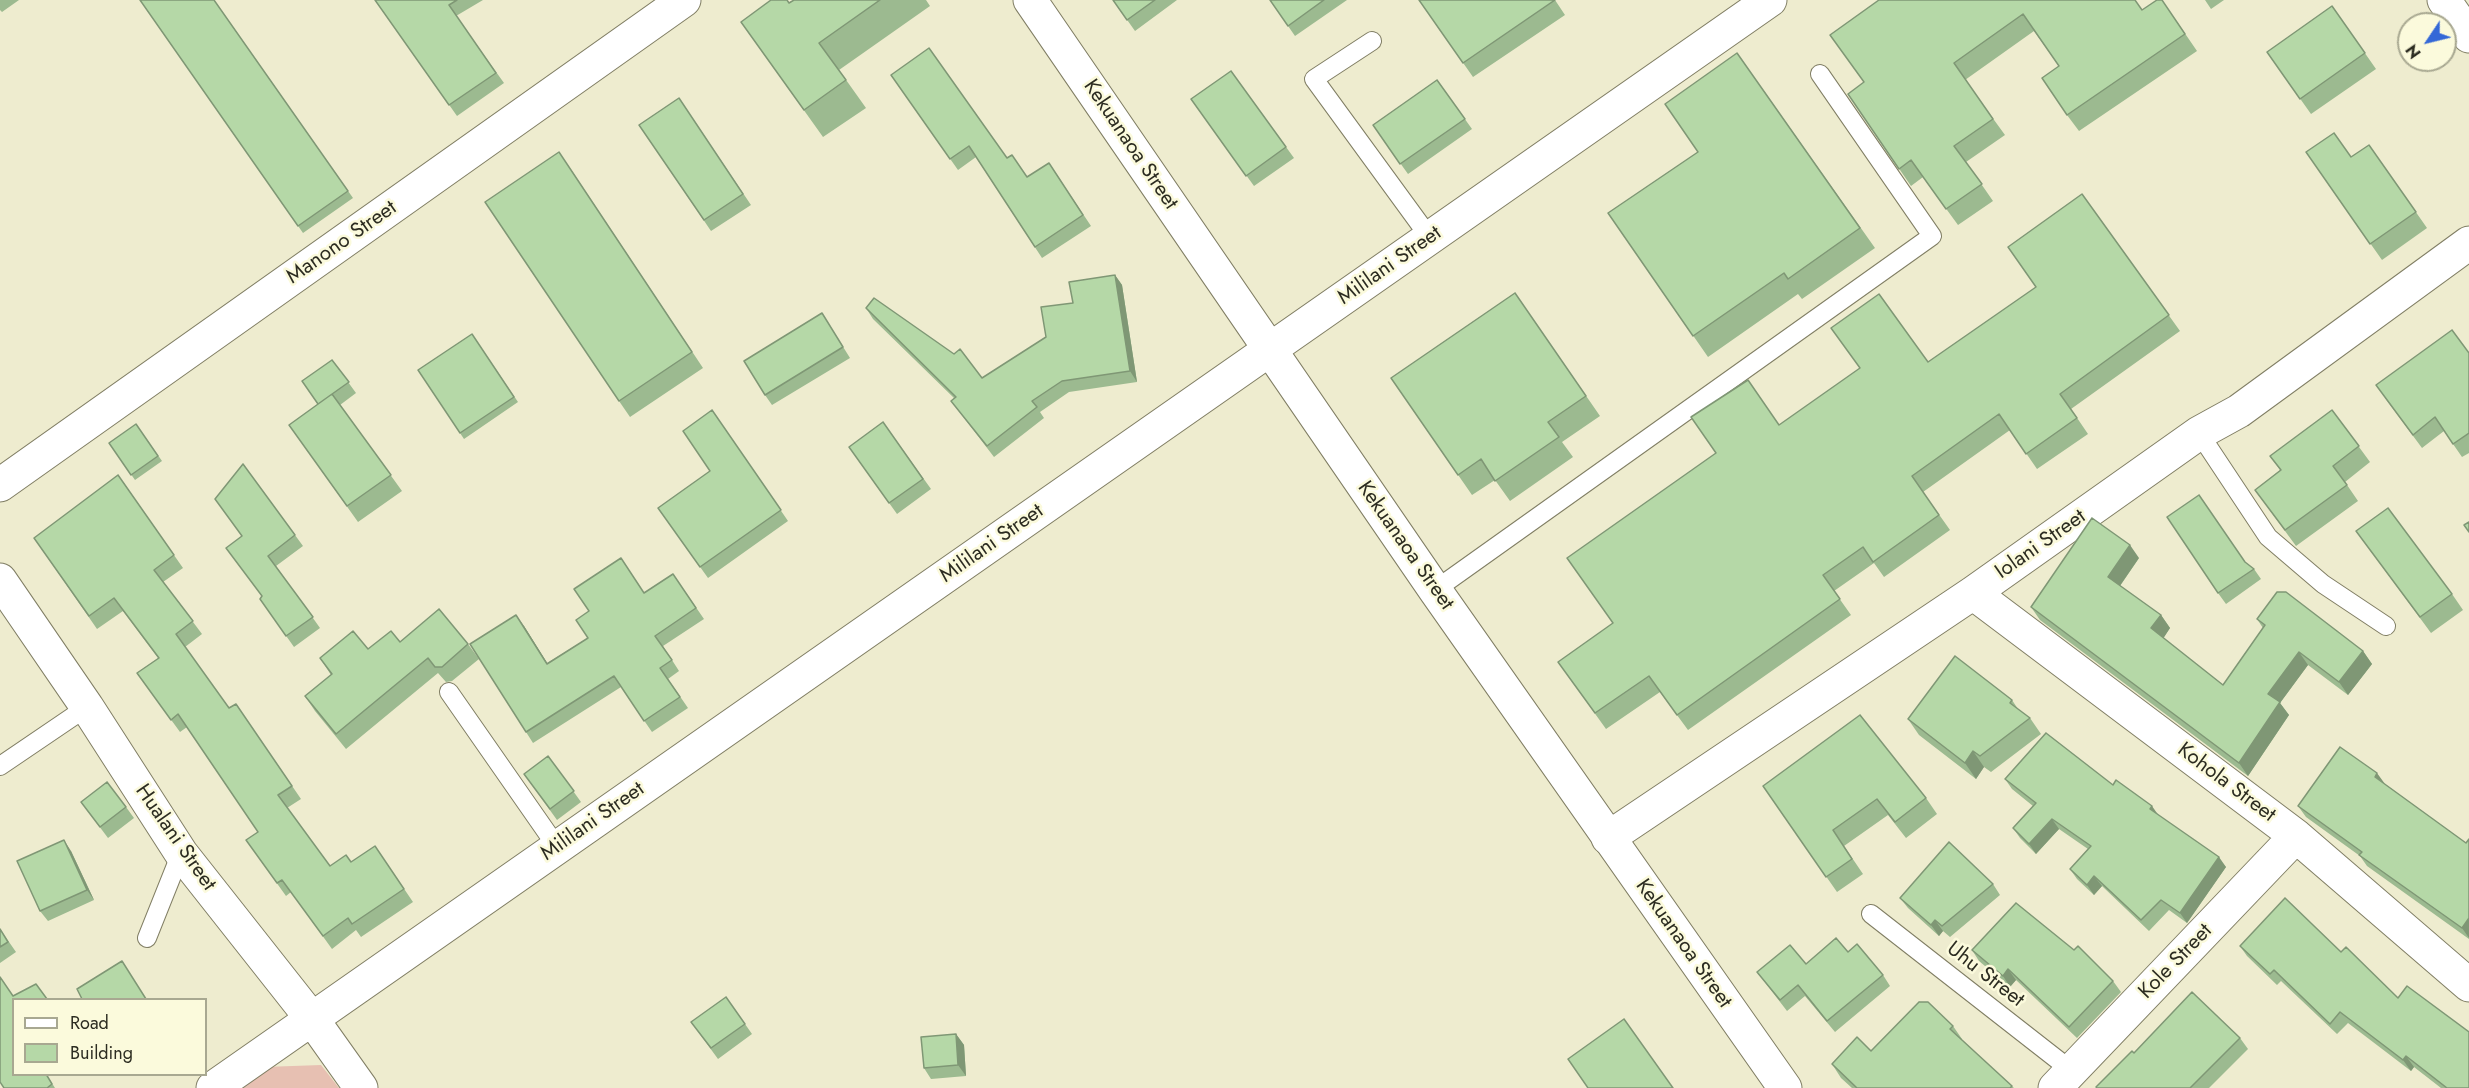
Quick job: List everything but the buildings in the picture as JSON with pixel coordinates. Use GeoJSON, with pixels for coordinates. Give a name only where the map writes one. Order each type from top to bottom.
{"type":"FeatureCollection","features":[{"type":"Feature","properties":{"kind":"street","name":"Manono Street"},"geometry":{"type":"LineString","coordinates":[[0,485],[684,0]]}},
{"type":"Feature","properties":{"kind":"street","name":"Kekuanaoa Street"},"geometry":{"type":"LineString","coordinates":[[1030,0],[1778,1086]]}},
{"type":"Feature","properties":{"kind":"street","name":"Mililani Street"},"geometry":{"type":"LineString","coordinates":[[213,1088],[1770,0]]}},
{"type":"Feature","properties":{"kind":"street"},"geometry":{"type":"LineString","coordinates":[[2444,0],[2469,36]]}},
{"type":"Feature","properties":{"kind":"street","name":"Iolani Street"},"geometry":{"type":"LineString","coordinates":[[1608,838],[1973,593],[2199,433],[2239,411],[2469,243]]}},
{"type":"Feature","properties":{"kind":"street","name":"Hualani Street"},"geometry":{"type":"LineString","coordinates":[[0,580],[87,707],[182,853],[312,1019],[361,1088]]}},
{"type":"Feature","properties":{"kind":"street","name":"Kohola Street"},"geometry":{"type":"LineString","coordinates":[[1973,593],[2296,836],[2469,985]]}},
{"type":"Feature","properties":{"kind":"street","name":"Kole Street"},"geometry":{"type":"LineString","coordinates":[[2064,1079],[2296,836]]}},
{"type":"Feature","properties":{"kind":"lane"},"geometry":{"type":"LineString","coordinates":[[1372,41],[1314,79],[1430,238]]}},
{"type":"Feature","properties":{"kind":"lane"},"geometry":{"type":"LineString","coordinates":[[1435,590],[1932,236],[1820,74]]}},
{"type":"Feature","properties":{"kind":"lane"},"geometry":{"type":"LineString","coordinates":[[2199,433],[2268,537],[2323,584],[2386,626]]}},
{"type":"Feature","properties":{"kind":"lane"},"geometry":{"type":"LineString","coordinates":[[449,692],[557,847]]}},
{"type":"Feature","properties":{"kind":"lane"},"geometry":{"type":"LineString","coordinates":[[0,766],[87,707]]}},
{"type":"Feature","properties":{"kind":"lane"},"geometry":{"type":"LineString","coordinates":[[147,938],[182,853]]}},
{"type":"Feature","properties":{"kind":"lane","name":"Uhu Street"},"geometry":{"type":"LineString","coordinates":[[1871,914],[2064,1079]]}},
{"type":"Feature","properties":{"kind":"shaded area"},"geometry":{"type":"Polygon","coordinates":[[[321,1065],[339,1088],[235,1088],[264,1067],[321,1065]]]}}]}
